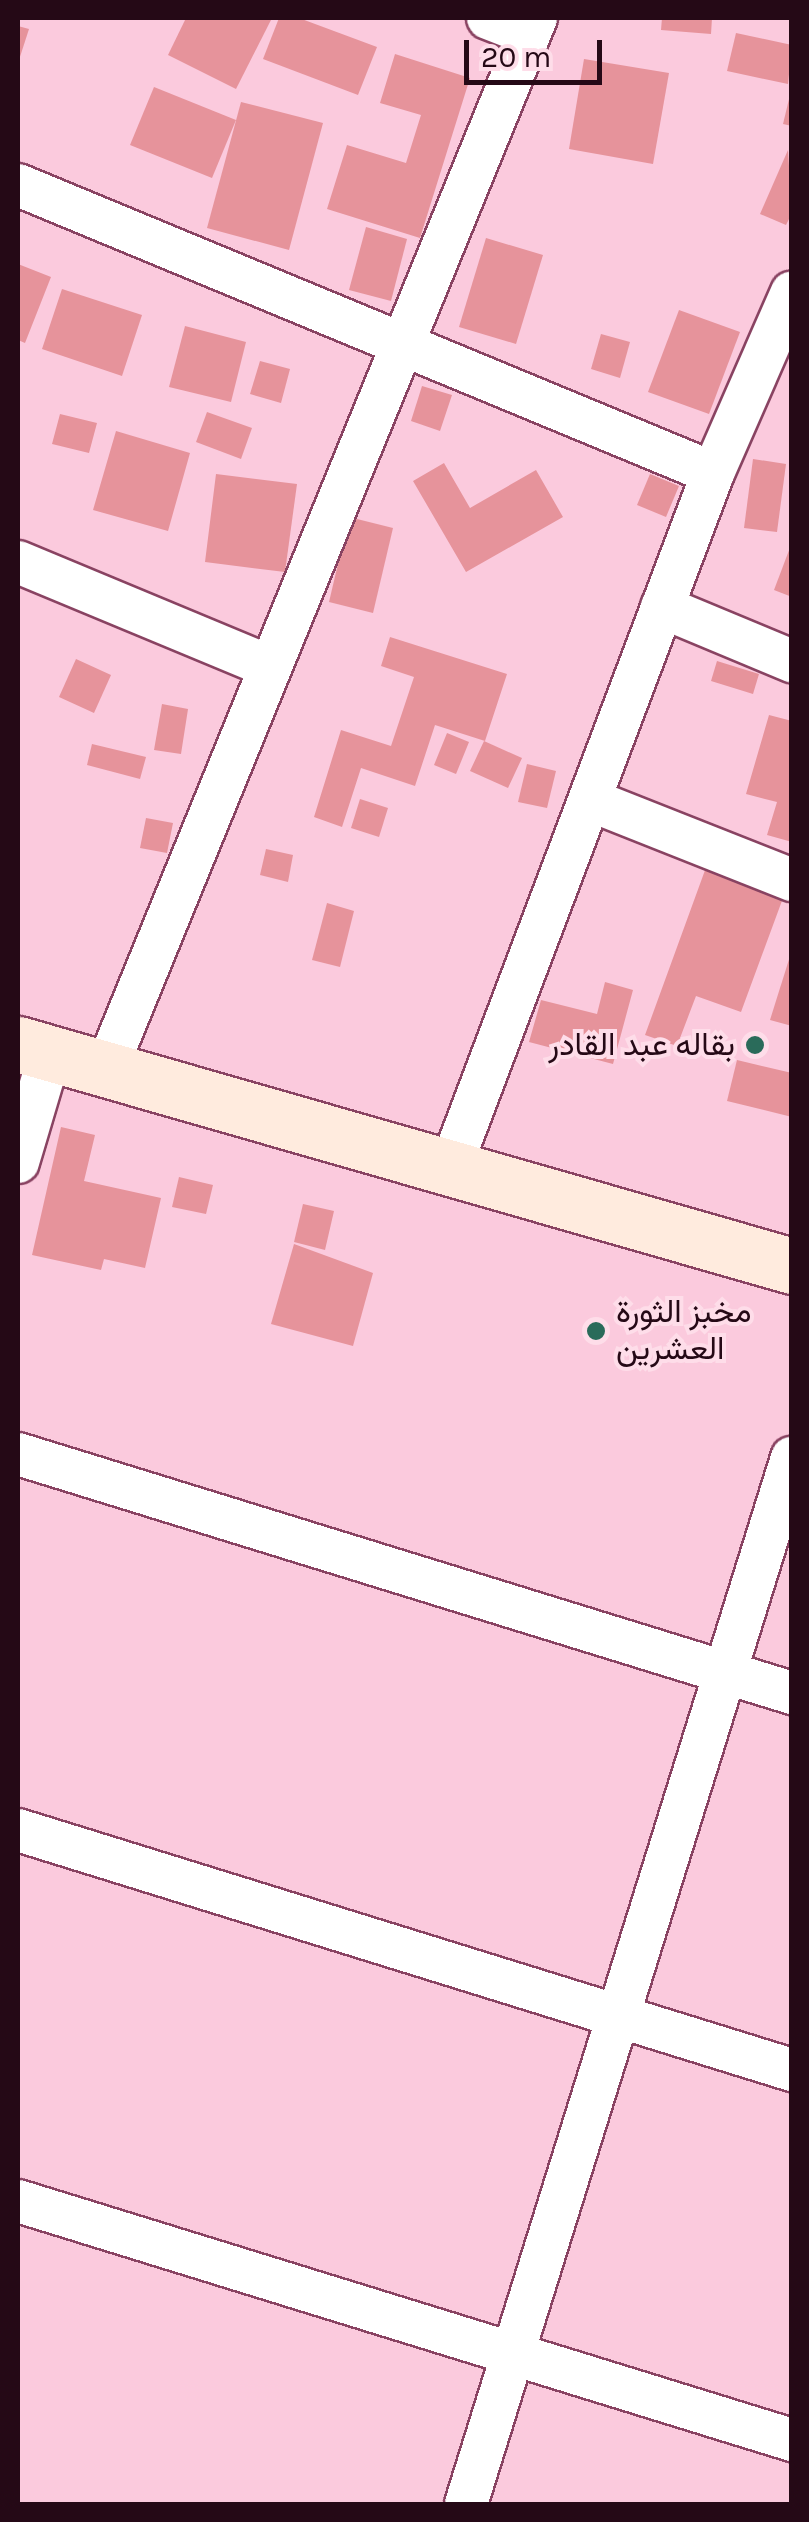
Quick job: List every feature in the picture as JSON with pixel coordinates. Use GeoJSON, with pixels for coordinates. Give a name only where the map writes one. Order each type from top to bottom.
{"type":"FeatureCollection","features":[{"type":"Feature","properties":{"kind":"street"},"geometry":{"type":"LineString","coordinates":[[107,1067],[532,26],[488,18]]}},
{"type":"Feature","properties":{"kind":"street"},"geometry":{"type":"LineString","coordinates":[[18,186],[712,473]]}},
{"type":"Feature","properties":{"kind":"street"},"geometry":{"type":"LineString","coordinates":[[449,1171],[712,473],[791,293]]}},
{"type":"Feature","properties":{"kind":"street"},"geometry":{"type":"LineString","coordinates":[[18,562],[270,667]]}},
{"type":"Feature","properties":{"kind":"street"},"geometry":{"type":"LineString","coordinates":[[662,608],[792,661]]}},
{"type":"Feature","properties":{"kind":"street"},"geometry":{"type":"LineString","coordinates":[[590,800],[792,880]]}},
{"type":"Feature","properties":{"kind":"street"},"geometry":{"type":"LineString","coordinates":[[18,1162],[34,1049],[107,1067],[449,1171],[792,1266]]}},
{"type":"Feature","properties":{"kind":"street"},"geometry":{"type":"LineString","coordinates":[[18,1454],[792,1693]]}},
{"type":"Feature","properties":{"kind":"street"},"geometry":{"type":"LineString","coordinates":[[466,2504],[510,2352],[792,1458]]}},
{"type":"Feature","properties":{"kind":"street"},"geometry":{"type":"LineString","coordinates":[[18,1830],[792,2070]]}},
{"type":"Feature","properties":{"kind":"street"},"geometry":{"type":"LineString","coordinates":[[18,2200],[792,2440]]}},
{"type":"Feature","properties":{"kind":"building"},"geometry":{"type":"Polygon","coordinates":[[[186,18],[272,18],[236,89],[168,55],[186,18]]]}},
{"type":"Feature","properties":{"kind":"building"},"geometry":{"type":"Polygon","coordinates":[[[279,18],[299,18],[377,47],[358,95],[263,59],[279,18]]]}},
{"type":"Feature","properties":{"kind":"building"},"geometry":{"type":"Polygon","coordinates":[[[662,18],[712,18],[711,34],[661,30],[662,18]]]}},
{"type":"Feature","properties":{"kind":"building"},"geometry":{"type":"Polygon","coordinates":[[[18,26],[29,29],[18,63],[18,26]]]}},
{"type":"Feature","properties":{"kind":"building"},"geometry":{"type":"Polygon","coordinates":[[[736,33],[792,45],[788,84],[727,71],[736,33]]]}},
{"type":"Feature","properties":{"kind":"building"},"geometry":{"type":"Polygon","coordinates":[[[395,54],[470,78],[420,238],[327,209],[347,145],[406,163],[421,115],[380,103],[395,54]]]}},
{"type":"Feature","properties":{"kind":"building"},"geometry":{"type":"Polygon","coordinates":[[[584,59],[669,73],[653,164],[569,149],[584,59]]]}},
{"type":"Feature","properties":{"kind":"building"},"geometry":{"type":"Polygon","coordinates":[[[154,87],[236,120],[212,178],[130,145],[154,87]]]}},
{"type":"Feature","properties":{"kind":"building"},"geometry":{"type":"Polygon","coordinates":[[[792,95],[792,126],[783,124],[792,95]]]}},
{"type":"Feature","properties":{"kind":"building"},"geometry":{"type":"Polygon","coordinates":[[[241,102],[323,123],[289,250],[207,228],[241,102]]]}},
{"type":"Feature","properties":{"kind":"building"},"geometry":{"type":"Polygon","coordinates":[[[788,150],[792,213],[786,225],[760,214],[788,150]]]}},
{"type":"Feature","properties":{"kind":"building"},"geometry":{"type":"Polygon","coordinates":[[[366,227],[407,239],[391,301],[349,290],[366,227]]]}},
{"type":"Feature","properties":{"kind":"building"},"geometry":{"type":"Polygon","coordinates":[[[486,238],[543,255],[516,344],[459,327],[486,238]]]}},
{"type":"Feature","properties":{"kind":"building"},"geometry":{"type":"Polygon","coordinates":[[[18,264],[51,277],[25,343],[18,340],[18,264]]]}},
{"type":"Feature","properties":{"kind":"building"},"geometry":{"type":"Polygon","coordinates":[[[62,289],[142,315],[122,376],[42,349],[62,289]]]}},
{"type":"Feature","properties":{"kind":"building"},"geometry":{"type":"Polygon","coordinates":[[[679,310],[740,332],[709,414],[648,392],[679,310]]]}},
{"type":"Feature","properties":{"kind":"building"},"geometry":{"type":"Polygon","coordinates":[[[185,326],[246,342],[231,402],[169,387],[185,326]]]}},
{"type":"Feature","properties":{"kind":"building"},"geometry":{"type":"Polygon","coordinates":[[[601,334],[630,342],[620,378],[591,369],[601,334]]]}},
{"type":"Feature","properties":{"kind":"building"},"geometry":{"type":"Polygon","coordinates":[[[260,361],[290,369],[281,403],[250,394],[260,361]]]}},
{"type":"Feature","properties":{"kind":"building"},"geometry":{"type":"Polygon","coordinates":[[[422,386],[452,395],[440,431],[411,421],[422,386]]]}},
{"type":"Feature","properties":{"kind":"building"},"geometry":{"type":"Polygon","coordinates":[[[207,412],[252,428],[241,459],[196,442],[207,412]]]}},
{"type":"Feature","properties":{"kind":"building"},"geometry":{"type":"Polygon","coordinates":[[[60,414],[97,423],[89,453],[52,444],[60,414]]]}},
{"type":"Feature","properties":{"kind":"building"},"geometry":{"type":"Polygon","coordinates":[[[116,431],[190,453],[168,531],[93,510],[116,431]]]}},
{"type":"Feature","properties":{"kind":"building"},"geometry":{"type":"Polygon","coordinates":[[[753,459],[786,464],[777,532],[744,528],[753,459]]]}},
{"type":"Feature","properties":{"kind":"building"},"geometry":{"type":"Polygon","coordinates":[[[444,463],[470,508],[536,470],[563,517],[466,572],[413,481],[444,463]]]}},
{"type":"Feature","properties":{"kind":"building"},"geometry":{"type":"Polygon","coordinates":[[[216,474],[297,484],[285,572],[205,562],[216,474]]]}},
{"type":"Feature","properties":{"kind":"building"},"geometry":{"type":"Polygon","coordinates":[[[650,474],[679,486],[666,517],[637,505],[650,474]]]}},
{"type":"Feature","properties":{"kind":"building"},"geometry":{"type":"Polygon","coordinates":[[[349,517],[393,528],[373,613],[329,602],[349,517]]]}},
{"type":"Feature","properties":{"kind":"building"},"geometry":{"type":"Polygon","coordinates":[[[792,545],[792,597],[774,590],[792,545]]]}},
{"type":"Feature","properties":{"kind":"building"},"geometry":{"type":"Polygon","coordinates":[[[390,637],[507,674],[485,741],[435,725],[415,786],[361,768],[342,827],[314,817],[341,730],[391,746],[414,677],[381,666],[390,637]]]}},
{"type":"Feature","properties":{"kind":"building"},"geometry":{"type":"Polygon","coordinates":[[[76,659],[111,675],[94,713],[59,697],[76,659]]]}},
{"type":"Feature","properties":{"kind":"building"},"geometry":{"type":"Polygon","coordinates":[[[717,661],[759,674],[753,694],[711,681],[717,661]]]}},
{"type":"Feature","properties":{"kind":"building"},"geometry":{"type":"Polygon","coordinates":[[[162,704],[188,709],[181,754],[154,750],[162,704]]]}},
{"type":"Feature","properties":{"kind":"building"},"geometry":{"type":"Polygon","coordinates":[[[769,715],[792,721],[792,842],[767,835],[777,802],[746,794],[769,715]]]}},
{"type":"Feature","properties":{"kind":"building"},"geometry":{"type":"Polygon","coordinates":[[[447,733],[469,742],[456,774],[434,765],[447,733]]]}},
{"type":"Feature","properties":{"kind":"building"},"geometry":{"type":"Polygon","coordinates":[[[484,741],[522,758],[508,788],[470,771],[484,741]]]}},
{"type":"Feature","properties":{"kind":"building"},"geometry":{"type":"Polygon","coordinates":[[[92,744],[146,757],[140,779],[87,765],[92,744]]]}},
{"type":"Feature","properties":{"kind":"building"},"geometry":{"type":"Polygon","coordinates":[[[527,764],[556,771],[547,808],[518,802],[527,764]]]}},
{"type":"Feature","properties":{"kind":"building"},"geometry":{"type":"Polygon","coordinates":[[[360,799],[388,808],[379,837],[351,828],[360,799]]]}},
{"type":"Feature","properties":{"kind":"building"},"geometry":{"type":"Polygon","coordinates":[[[146,818],[173,823],[167,853],[140,848],[146,818]]]}},
{"type":"Feature","properties":{"kind":"building"},"geometry":{"type":"Polygon","coordinates":[[[266,849],[293,855],[288,882],[260,875],[266,849]]]}},
{"type":"Feature","properties":{"kind":"building"},"geometry":{"type":"Polygon","coordinates":[[[712,851],[790,879],[741,1012],[696,996],[677,1046],[645,1035],[712,851]]]}},
{"type":"Feature","properties":{"kind":"building"},"geometry":{"type":"Polygon","coordinates":[[[327,903],[354,911],[340,967],[312,960],[327,903]]]}},
{"type":"Feature","properties":{"kind":"building"},"geometry":{"type":"Polygon","coordinates":[[[792,953],[792,1026],[770,1020],[792,953]]]}},
{"type":"Feature","properties":{"kind":"building"},"geometry":{"type":"Polygon","coordinates":[[[605,982],[633,990],[613,1064],[529,1042],[541,1000],[597,1014],[605,982]]]}},
{"type":"Feature","properties":{"kind":"building"},"geometry":{"type":"Polygon","coordinates":[[[737,1060],[792,1073],[792,1117],[727,1101],[737,1060]]]}},
{"type":"Feature","properties":{"kind":"building"},"geometry":{"type":"Polygon","coordinates":[[[61,1127],[95,1135],[84,1181],[161,1198],[145,1268],[104,1259],[101,1270],[32,1255],[61,1127]]]}},
{"type":"Feature","properties":{"kind":"building"},"geometry":{"type":"Polygon","coordinates":[[[179,1177],[213,1185],[206,1214],[172,1207],[179,1177]]]}},
{"type":"Feature","properties":{"kind":"building"},"geometry":{"type":"Polygon","coordinates":[[[303,1204],[334,1211],[325,1250],[294,1242],[303,1204]]]}},
{"type":"Feature","properties":{"kind":"building"},"geometry":{"type":"Polygon","coordinates":[[[294,1244],[373,1273],[353,1346],[271,1324],[294,1244]]]}},
{"type":"Feature","properties":{"kind":"place","name":"بقاله عبد القادر"},"geometry":{"type":"Point","coordinates":[755,1045]}},
{"type":"Feature","properties":{"kind":"place","name":"مخبز الثورة العشرين"},"geometry":{"type":"Point","coordinates":[596,1331]}}]}
